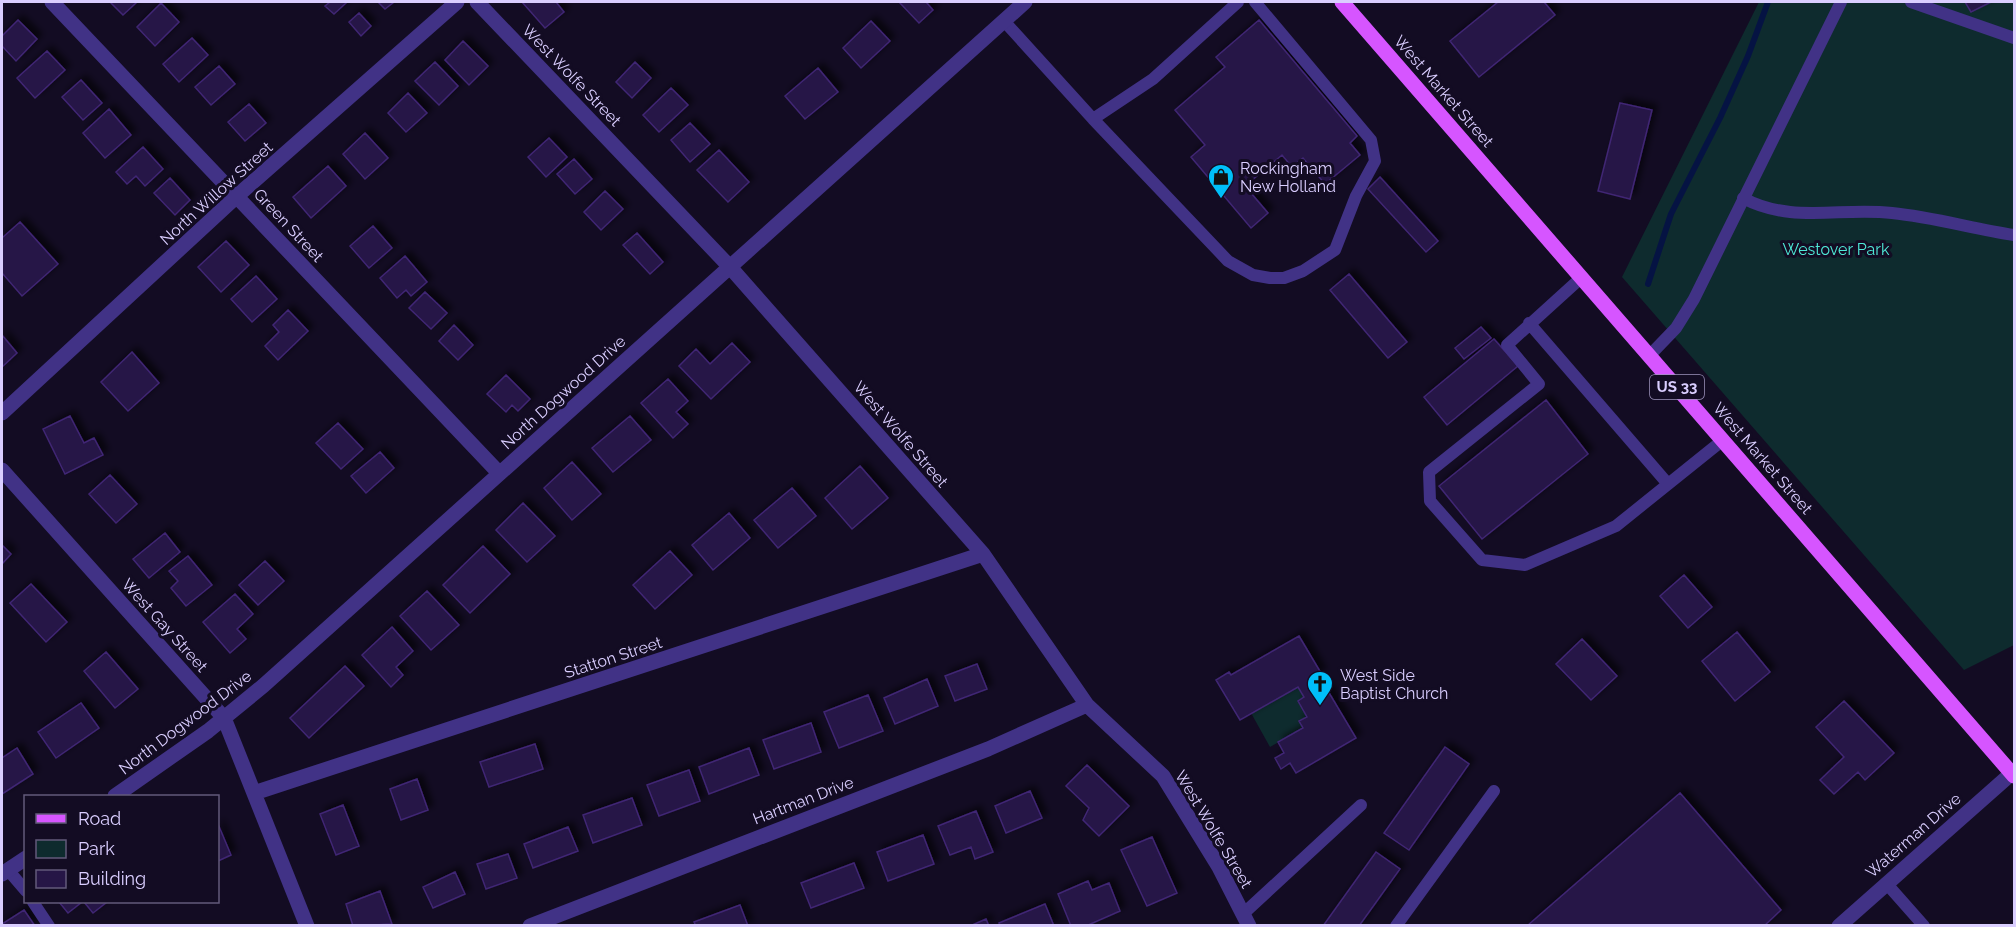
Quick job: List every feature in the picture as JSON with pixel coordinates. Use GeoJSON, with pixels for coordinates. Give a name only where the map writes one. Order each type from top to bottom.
{"type":"FeatureCollection","features":[{"type":"Feature","properties":{"kind":"main road","name":"West Market Street"},"geometry":{"type":"LineString","coordinates":[[1342,2],[2013,774]]}},
{"type":"Feature","properties":{"kind":"street","name":"Green Street"},"geometry":{"type":"LineString","coordinates":[[52,2],[499,473]]}},
{"type":"Feature","properties":{"kind":"street","name":"North Willow Street"},"geometry":{"type":"LineString","coordinates":[[2,413],[237,196],[457,2]]}},
{"type":"Feature","properties":{"kind":"street","name":"West Wolfe Street"},"geometry":{"type":"LineString","coordinates":[[477,2],[729,267],[983,554],[1087,705],[1163,776],[1219,867],[1246,920]]}},
{"type":"Feature","properties":{"kind":"street","name":"North Dogwood Drive"},"geometry":{"type":"LineString","coordinates":[[116,795],[224,718],[303,650],[1025,2]]}},
{"type":"Feature","properties":{"kind":"street","name":"West Gay Street"},"geometry":{"type":"LineString","coordinates":[[2,470],[224,718],[307,926]]}},
{"type":"Feature","properties":{"kind":"street","name":"Statton Street"},"geometry":{"type":"LineString","coordinates":[[254,793],[983,554]]}},
{"type":"Feature","properties":{"kind":"street","name":"Hartman Drive"},"geometry":{"type":"LineString","coordinates":[[530,926],[988,749],[1087,705]]}},
{"type":"Feature","properties":{"kind":"street","name":"Waterman Drive"},"geometry":{"type":"LineString","coordinates":[[1839,926],[2013,774]]}},
{"type":"Feature","properties":{"kind":"street"},"geometry":{"type":"LineString","coordinates":[[5,872],[24,859]]}},
{"type":"Feature","properties":{"kind":"lane"},"geometry":{"type":"LineString","coordinates":[[1093,119],[1153,79],[1238,2]]}},
{"type":"Feature","properties":{"kind":"lane"},"geometry":{"type":"LineString","coordinates":[[1004,21],[1202,235],[1237,267],[1253,275],[1277,278],[1295,275],[1335,250],[1356,196],[1375,161],[1371,140],[1255,2]]}},
{"type":"Feature","properties":{"kind":"lane"},"geometry":{"type":"LineString","coordinates":[[1650,355],[1676,328],[1684,315],[1841,2]]}},
{"type":"Feature","properties":{"kind":"lane"},"geometry":{"type":"LineString","coordinates":[[1911,2],[2014,38]]}},
{"type":"Feature","properties":{"kind":"lane"},"geometry":{"type":"LineString","coordinates":[[1743,198],[1761,207],[1779,212],[1797,214],[1847,211],[1894,213],[2014,235]]}},
{"type":"Feature","properties":{"kind":"lane"},"geometry":{"type":"LineString","coordinates":[[1582,277],[1507,345],[1539,384],[1429,472],[1430,501],[1482,560],[1525,565],[1616,526],[1723,440]]}},
{"type":"Feature","properties":{"kind":"lane"},"geometry":{"type":"LineString","coordinates":[[1529,323],[1668,484]]}},
{"type":"Feature","properties":{"kind":"lane"},"geometry":{"type":"LineString","coordinates":[[1396,926],[1494,791]]}},
{"type":"Feature","properties":{"kind":"lane"},"geometry":{"type":"LineString","coordinates":[[1246,920],[1361,805]]}},
{"type":"Feature","properties":{"kind":"lane"},"geometry":{"type":"LineString","coordinates":[[5,872],[24,889]]}},
{"type":"Feature","properties":{"kind":"lane"},"geometry":{"type":"LineString","coordinates":[[1886,883],[1924,926]]}},
{"type":"Feature","properties":{"kind":"lane"},"geometry":{"type":"LineString","coordinates":[[34,903],[49,926]]}},
{"type":"Feature","properties":{"kind":"green space","name":"Westover Park"},"geometry":{"type":"Polygon","coordinates":[[[1759,2],[2014,2],[2014,645],[1964,670],[1622,277],[1759,2]]]}},
{"type":"Feature","properties":{"kind":"green space"},"geometry":{"type":"Polygon","coordinates":[[[1298,687],[1304,697],[1307,717],[1300,721],[1303,728],[1270,747],[1251,713],[1298,687]]]}},
{"type":"Feature","properties":{"kind":"building"},"geometry":{"type":"Polygon","coordinates":[[[110,2],[137,2],[123,15],[110,2]]]}},
{"type":"Feature","properties":{"kind":"building"},"geometry":{"type":"Polygon","coordinates":[[[330,2],[346,3],[334,14],[325,6],[330,2]]]}},
{"type":"Feature","properties":{"kind":"building"},"geometry":{"type":"Polygon","coordinates":[[[378,2],[394,2],[385,9],[378,2]]]}},
{"type":"Feature","properties":{"kind":"building"},"geometry":{"type":"Polygon","coordinates":[[[522,2],[556,2],[564,12],[545,28],[522,2]]]}},
{"type":"Feature","properties":{"kind":"building"},"geometry":{"type":"Polygon","coordinates":[[[899,2],[926,2],[933,10],[919,23],[899,2]]]}},
{"type":"Feature","properties":{"kind":"building"},"geometry":{"type":"Polygon","coordinates":[[[1498,2],[1544,2],[1555,15],[1479,77],[1450,41],[1498,2]]]}},
{"type":"Feature","properties":{"kind":"building"},"geometry":{"type":"Polygon","coordinates":[[[1965,2],[1991,2],[1971,12],[1965,2]]]}},
{"type":"Feature","properties":{"kind":"building"},"geometry":{"type":"Polygon","coordinates":[[[161,3],[179,22],[155,46],[137,27],[161,3]]]}},
{"type":"Feature","properties":{"kind":"building"},"geometry":{"type":"Polygon","coordinates":[[[359,13],[371,26],[361,36],[349,22],[359,13]]]}},
{"type":"Feature","properties":{"kind":"building"},"geometry":{"type":"Polygon","coordinates":[[[18,20],[37,39],[16,61],[2,46],[2,36],[18,20]]]}},
{"type":"Feature","properties":{"kind":"building"},"geometry":{"type":"Polygon","coordinates":[[[1259,20],[1357,136],[1350,143],[1360,155],[1325,184],[1303,158],[1292,167],[1282,155],[1245,186],[1268,213],[1251,228],[1191,157],[1205,145],[1175,110],[1225,67],[1216,57],[1259,20]]]}},
{"type":"Feature","properties":{"kind":"building"},"geometry":{"type":"Polygon","coordinates":[[[871,21],[890,41],[861,68],[843,48],[871,21]]]}},
{"type":"Feature","properties":{"kind":"building"},"geometry":{"type":"Polygon","coordinates":[[[192,38],[208,55],[179,82],[163,64],[192,38]]]}},
{"type":"Feature","properties":{"kind":"building"},"geometry":{"type":"Polygon","coordinates":[[[463,41],[488,66],[469,85],[445,60],[463,41]]]}},
{"type":"Feature","properties":{"kind":"building"},"geometry":{"type":"Polygon","coordinates":[[[47,51],[65,70],[35,98],[17,78],[47,51]]]}},
{"type":"Feature","properties":{"kind":"building"},"geometry":{"type":"Polygon","coordinates":[[[435,62],[458,86],[439,105],[415,81],[435,62]]]}},
{"type":"Feature","properties":{"kind":"building"},"geometry":{"type":"Polygon","coordinates":[[[635,62],[651,78],[632,98],[616,82],[635,62]]]}},
{"type":"Feature","properties":{"kind":"building"},"geometry":{"type":"Polygon","coordinates":[[[219,66],[235,84],[211,105],[195,87],[219,66]]]}},
{"type":"Feature","properties":{"kind":"building"},"geometry":{"type":"Polygon","coordinates":[[[818,68],[838,92],[805,119],[785,96],[818,68]]]}},
{"type":"Feature","properties":{"kind":"building"},"geometry":{"type":"Polygon","coordinates":[[[81,80],[102,103],[83,120],[62,97],[81,80]]]}},
{"type":"Feature","properties":{"kind":"building"},"geometry":{"type":"Polygon","coordinates":[[[671,88],[688,105],[659,132],[643,115],[671,88]]]}},
{"type":"Feature","properties":{"kind":"building"},"geometry":{"type":"Polygon","coordinates":[[[408,93],[427,113],[406,132],[388,113],[408,93]]]}},
{"type":"Feature","properties":{"kind":"building"},"geometry":{"type":"Polygon","coordinates":[[[1620,103],[1652,110],[1630,199],[1598,191],[1620,103]]]}},
{"type":"Feature","properties":{"kind":"building"},"geometry":{"type":"Polygon","coordinates":[[[249,104],[266,123],[245,141],[228,122],[249,104]]]}},
{"type":"Feature","properties":{"kind":"building"},"geometry":{"type":"Polygon","coordinates":[[[109,109],[131,135],[105,158],[83,133],[109,109]]]}},
{"type":"Feature","properties":{"kind":"building"},"geometry":{"type":"Polygon","coordinates":[[[690,123],[710,144],[690,162],[671,140],[690,123]]]}},
{"type":"Feature","properties":{"kind":"building"},"geometry":{"type":"Polygon","coordinates":[[[365,133],[388,158],[365,179],[343,154],[365,133]]]}},
{"type":"Feature","properties":{"kind":"building"},"geometry":{"type":"Polygon","coordinates":[[[549,138],[567,157],[546,177],[528,157],[549,138]]]}},
{"type":"Feature","properties":{"kind":"building"},"geometry":{"type":"Polygon","coordinates":[[[143,147],[163,169],[145,186],[136,176],[127,184],[116,172],[143,147]]]}},
{"type":"Feature","properties":{"kind":"building"},"geometry":{"type":"Polygon","coordinates":[[[719,150],[749,182],[728,202],[697,170],[719,150]]]}},
{"type":"Feature","properties":{"kind":"building"},"geometry":{"type":"Polygon","coordinates":[[[574,159],[592,179],[575,194],[557,174],[574,159]]]}},
{"type":"Feature","properties":{"kind":"building"},"geometry":{"type":"Polygon","coordinates":[[[328,166],[346,186],[311,218],[293,197],[328,166]]]}},
{"type":"Feature","properties":{"kind":"building"},"geometry":{"type":"Polygon","coordinates":[[[1380,177],[1438,241],[1426,252],[1368,189],[1380,177]]]}},
{"type":"Feature","properties":{"kind":"building"},"geometry":{"type":"Polygon","coordinates":[[[170,178],[190,200],[175,215],[154,193],[170,178]]]}},
{"type":"Feature","properties":{"kind":"building"},"geometry":{"type":"Polygon","coordinates":[[[605,191],[623,209],[601,230],[584,212],[605,191]]]}},
{"type":"Feature","properties":{"kind":"building"},"geometry":{"type":"Polygon","coordinates":[[[20,222],[58,264],[22,296],[2,273],[2,238],[20,222]]]}},
{"type":"Feature","properties":{"kind":"building"},"geometry":{"type":"Polygon","coordinates":[[[373,226],[392,248],[369,268],[350,246],[373,226]]]}},
{"type":"Feature","properties":{"kind":"building"},"geometry":{"type":"Polygon","coordinates":[[[637,233],[663,262],[650,274],[623,245],[637,233]]]}},
{"type":"Feature","properties":{"kind":"building"},"geometry":{"type":"Polygon","coordinates":[[[226,241],[249,265],[221,292],[198,267],[226,241]]]}},
{"type":"Feature","properties":{"kind":"building"},"geometry":{"type":"Polygon","coordinates":[[[405,256],[427,282],[411,296],[406,290],[397,298],[380,278],[405,256]]]}},
{"type":"Feature","properties":{"kind":"building"},"geometry":{"type":"Polygon","coordinates":[[[1349,274],[1407,342],[1388,358],[1330,290],[1349,274]]]}},
{"type":"Feature","properties":{"kind":"building"},"geometry":{"type":"Polygon","coordinates":[[[256,276],[277,299],[252,322],[231,299],[256,276]]]}},
{"type":"Feature","properties":{"kind":"building"},"geometry":{"type":"Polygon","coordinates":[[[425,292],[447,313],[431,329],[409,308],[425,292]]]}},
{"type":"Feature","properties":{"kind":"building"},"geometry":{"type":"Polygon","coordinates":[[[288,310],[308,331],[278,360],[265,346],[279,332],[273,325],[288,310]]]}},
{"type":"Feature","properties":{"kind":"building"},"geometry":{"type":"Polygon","coordinates":[[[454,325],[473,345],[458,360],[439,341],[454,325]]]}},
{"type":"Feature","properties":{"kind":"building"},"geometry":{"type":"Polygon","coordinates":[[[1481,327],[1491,338],[1464,359],[1455,348],[1481,327]]]}},
{"type":"Feature","properties":{"kind":"building"},"geometry":{"type":"Polygon","coordinates":[[[2,335],[17,353],[2,367],[2,335]]]}},
{"type":"Feature","properties":{"kind":"building"},"geometry":{"type":"Polygon","coordinates":[[[1494,339],[1518,366],[1447,425],[1424,397],[1494,339]]]}},
{"type":"Feature","properties":{"kind":"building"},"geometry":{"type":"Polygon","coordinates":[[[732,343],[750,362],[711,399],[679,366],[696,349],[710,364],[732,343]]]}},
{"type":"Feature","properties":{"kind":"building"},"geometry":{"type":"Polygon","coordinates":[[[132,352],[159,383],[128,411],[101,382],[132,352]]]}},
{"type":"Feature","properties":{"kind":"building"},"geometry":{"type":"Polygon","coordinates":[[[506,375],[530,399],[518,411],[512,405],[506,412],[487,394],[506,375]]]}},
{"type":"Feature","properties":{"kind":"building"},"geometry":{"type":"Polygon","coordinates":[[[668,379],[688,401],[676,412],[688,424],[673,438],[641,403],[668,379]]]}},
{"type":"Feature","properties":{"kind":"building"},"geometry":{"type":"Polygon","coordinates":[[[1546,400],[1588,454],[1482,539],[1439,486],[1546,400]]]}},
{"type":"Feature","properties":{"kind":"building"},"geometry":{"type":"Polygon","coordinates":[[[70,416],[84,443],[94,438],[103,455],[65,474],[43,429],[70,416]]]}},
{"type":"Feature","properties":{"kind":"building"},"geometry":{"type":"Polygon","coordinates":[[[630,416],[651,440],[613,472],[592,448],[630,416]]]}},
{"type":"Feature","properties":{"kind":"building"},"geometry":{"type":"Polygon","coordinates":[[[338,423],[363,449],[341,469],[316,443],[338,423]]]}},
{"type":"Feature","properties":{"kind":"building"},"geometry":{"type":"Polygon","coordinates":[[[380,452],[394,468],[366,493],[351,476],[380,452]]]}},
{"type":"Feature","properties":{"kind":"building"},"geometry":{"type":"Polygon","coordinates":[[[572,462],[601,494],[572,520],[544,488],[572,462]]]}},
{"type":"Feature","properties":{"kind":"building"},"geometry":{"type":"Polygon","coordinates":[[[860,466],[888,498],[852,529],[825,498],[860,466]]]}},
{"type":"Feature","properties":{"kind":"building"},"geometry":{"type":"Polygon","coordinates":[[[110,475],[137,504],[116,523],[89,494],[110,475]]]}},
{"type":"Feature","properties":{"kind":"building"},"geometry":{"type":"Polygon","coordinates":[[[792,488],[816,516],[778,548],[754,520],[792,488]]]}},
{"type":"Feature","properties":{"kind":"building"},"geometry":{"type":"Polygon","coordinates":[[[523,503],[555,536],[527,562],[496,530],[523,503]]]}},
{"type":"Feature","properties":{"kind":"building"},"geometry":{"type":"Polygon","coordinates":[[[729,513],[750,538],[713,570],[692,545],[729,513]]]}},
{"type":"Feature","properties":{"kind":"building"},"geometry":{"type":"Polygon","coordinates":[[[165,533],[180,552],[149,578],[133,559],[165,533]]]}},
{"type":"Feature","properties":{"kind":"building"},"geometry":{"type":"Polygon","coordinates":[[[2,545],[11,554],[2,564],[2,545]]]}},
{"type":"Feature","properties":{"kind":"building"},"geometry":{"type":"Polygon","coordinates":[[[483,546],[510,574],[470,613],[443,585],[483,546]]]}},
{"type":"Feature","properties":{"kind":"building"},"geometry":{"type":"Polygon","coordinates":[[[670,551],[692,575],[655,609],[633,585],[670,551]]]}},
{"type":"Feature","properties":{"kind":"building"},"geometry":{"type":"Polygon","coordinates":[[[188,556],[212,585],[186,606],[171,588],[178,581],[169,571],[188,556]]]}},
{"type":"Feature","properties":{"kind":"building"},"geometry":{"type":"Polygon","coordinates":[[[265,561],[284,581],[258,605],[239,585],[265,561]]]}},
{"type":"Feature","properties":{"kind":"building"},"geometry":{"type":"Polygon","coordinates":[[[1684,575],[1712,607],[1688,628],[1660,596],[1684,575]]]}},
{"type":"Feature","properties":{"kind":"building"},"geometry":{"type":"Polygon","coordinates":[[[31,584],[67,622],[46,642],[10,603],[31,584]]]}},
{"type":"Feature","properties":{"kind":"building"},"geometry":{"type":"Polygon","coordinates":[[[427,591],[459,625],[431,650],[400,616],[427,591]]]}},
{"type":"Feature","properties":{"kind":"building"},"geometry":{"type":"Polygon","coordinates":[[[235,594],[253,614],[237,629],[246,639],[230,653],[203,622],[235,594]]]}},
{"type":"Feature","properties":{"kind":"building"},"geometry":{"type":"Polygon","coordinates":[[[392,627],[413,651],[396,667],[403,675],[391,687],[362,655],[392,627]]]}},
{"type":"Feature","properties":{"kind":"building"},"geometry":{"type":"Polygon","coordinates":[[[1737,632],[1770,672],[1735,701],[1702,661],[1737,632]]]}},
{"type":"Feature","properties":{"kind":"building","name":"West Side Baptist Church"},"geometry":{"type":"Polygon","coordinates":[[[1299,636],[1321,673],[1313,678],[1319,689],[1325,686],[1356,738],[1296,773],[1290,763],[1281,769],[1275,758],[1284,753],[1278,742],[1303,728],[1299,721],[1307,717],[1298,701],[1304,697],[1298,687],[1240,720],[1216,680],[1229,672],[1231,675],[1299,636]]]}},
{"type":"Feature","properties":{"kind":"building"},"geometry":{"type":"Polygon","coordinates":[[[1582,639],[1617,676],[1591,700],[1556,664],[1582,639]]]}},
{"type":"Feature","properties":{"kind":"building"},"geometry":{"type":"Polygon","coordinates":[[[106,652],[138,689],[115,708],[84,671],[106,652]]]}},
{"type":"Feature","properties":{"kind":"building"},"geometry":{"type":"Polygon","coordinates":[[[977,664],[987,689],[955,701],[945,676],[977,664]]]}},
{"type":"Feature","properties":{"kind":"building"},"geometry":{"type":"Polygon","coordinates":[[[345,666],[364,686],[309,738],[290,718],[345,666]]]}},
{"type":"Feature","properties":{"kind":"building"},"geometry":{"type":"Polygon","coordinates":[[[927,679],[938,706],[895,724],[884,698],[927,679]]]}},
{"type":"Feature","properties":{"kind":"building"},"geometry":{"type":"Polygon","coordinates":[[[868,695],[883,731],[839,748],[824,712],[868,695]]]}},
{"type":"Feature","properties":{"kind":"building"},"geometry":{"type":"Polygon","coordinates":[[[1844,701],[1894,753],[1865,780],[1858,772],[1834,794],[1820,780],[1844,757],[1816,727],[1844,701]]]}},
{"type":"Feature","properties":{"kind":"building"},"geometry":{"type":"Polygon","coordinates":[[[81,703],[99,728],[56,758],[38,732],[81,703]]]}},
{"type":"Feature","properties":{"kind":"building"},"geometry":{"type":"Polygon","coordinates":[[[811,723],[821,752],[774,769],[763,740],[811,723]]]}},
{"type":"Feature","properties":{"kind":"building"},"geometry":{"type":"Polygon","coordinates":[[[535,744],[543,769],[489,787],[480,762],[535,744]]]}},
{"type":"Feature","properties":{"kind":"building"},"geometry":{"type":"Polygon","coordinates":[[[1445,747],[1469,764],[1409,850],[1384,833],[1445,747]]]}},
{"type":"Feature","properties":{"kind":"building"},"geometry":{"type":"Polygon","coordinates":[[[17,748],[33,774],[2,794],[2,758],[17,748]]]}},
{"type":"Feature","properties":{"kind":"building"},"geometry":{"type":"Polygon","coordinates":[[[749,748],[759,775],[709,794],[699,767],[749,748]]]}},
{"type":"Feature","properties":{"kind":"building"},"geometry":{"type":"Polygon","coordinates":[[[1087,765],[1129,806],[1099,836],[1083,820],[1089,808],[1066,786],[1087,765]]]}},
{"type":"Feature","properties":{"kind":"building"},"geometry":{"type":"Polygon","coordinates":[[[689,770],[700,801],[659,816],[647,785],[689,770]]]}},
{"type":"Feature","properties":{"kind":"building"},"geometry":{"type":"Polygon","coordinates":[[[417,779],[428,810],[401,820],[390,789],[417,779]]]}},
{"type":"Feature","properties":{"kind":"building"},"geometry":{"type":"Polygon","coordinates":[[[1030,791],[1042,818],[1006,833],[995,806],[1030,791]]]}},
{"type":"Feature","properties":{"kind":"building"},"geometry":{"type":"Polygon","coordinates":[[[1680,793],[1781,910],[1764,926],[1527,926],[1680,793]]]}},
{"type":"Feature","properties":{"kind":"building"},"geometry":{"type":"Polygon","coordinates":[[[632,798],[642,825],[593,843],[583,815],[632,798]]]}},
{"type":"Feature","properties":{"kind":"building"},"geometry":{"type":"Polygon","coordinates":[[[343,805],[359,846],[336,855],[320,814],[343,805]]]}},
{"type":"Feature","properties":{"kind":"building"},"geometry":{"type":"Polygon","coordinates":[[[976,811],[993,852],[975,859],[971,847],[950,855],[938,826],[976,811]]]}},
{"type":"Feature","properties":{"kind":"building"},"geometry":{"type":"Polygon","coordinates":[[[219,826],[231,855],[219,861],[219,826]]]}},
{"type":"Feature","properties":{"kind":"building"},"geometry":{"type":"Polygon","coordinates":[[[568,827],[578,851],[533,868],[524,844],[568,827]]]}},
{"type":"Feature","properties":{"kind":"building"},"geometry":{"type":"Polygon","coordinates":[[[923,835],[934,864],[888,881],[877,852],[923,835]]]}},
{"type":"Feature","properties":{"kind":"building"},"geometry":{"type":"Polygon","coordinates":[[[1152,837],[1177,893],[1147,906],[1121,850],[1152,837]]]}},
{"type":"Feature","properties":{"kind":"building"},"geometry":{"type":"Polygon","coordinates":[[[1376,852],[1400,869],[1359,926],[1323,926],[1376,852]]]}},
{"type":"Feature","properties":{"kind":"building"},"geometry":{"type":"Polygon","coordinates":[[[508,854],[517,878],[486,889],[477,864],[508,854]]]}},
{"type":"Feature","properties":{"kind":"building"},"geometry":{"type":"Polygon","coordinates":[[[854,863],[864,888],[811,908],[801,883],[854,863]]]}},
{"type":"Feature","properties":{"kind":"building"},"geometry":{"type":"Polygon","coordinates":[[[455,872],[465,894],[433,908],[423,887],[455,872]]]}},
{"type":"Feature","properties":{"kind":"building"},"geometry":{"type":"Polygon","coordinates":[[[1088,881],[1092,890],[1109,883],[1120,911],[1086,926],[1071,926],[1058,894],[1088,881]]]}},
{"type":"Feature","properties":{"kind":"building"},"geometry":{"type":"Polygon","coordinates":[[[380,891],[392,924],[353,926],[346,904],[380,891]]]}},
{"type":"Feature","properties":{"kind":"building"},"geometry":{"type":"Polygon","coordinates":[[[60,903],[81,903],[68,913],[60,903]]]}},
{"type":"Feature","properties":{"kind":"building"},"geometry":{"type":"Polygon","coordinates":[[[85,903],[106,903],[93,913],[85,903]]]}},
{"type":"Feature","properties":{"kind":"building"},"geometry":{"type":"Polygon","coordinates":[[[1045,904],[1054,926],[1000,926],[999,923],[1045,904]]]}},
{"type":"Feature","properties":{"kind":"building"},"geometry":{"type":"Polygon","coordinates":[[[740,905],[748,926],[696,926],[694,922],[740,905]]]}},
{"type":"Feature","properties":{"kind":"building"},"geometry":{"type":"Polygon","coordinates":[[[24,910],[35,926],[3,926],[2,924],[24,910]]]}},
{"type":"Feature","properties":{"kind":"building"},"geometry":{"type":"Polygon","coordinates":[[[986,919],[989,926],[970,926],[986,919]]]}},
{"type":"Feature","properties":{"kind":"waterway"},"geometry":{"type":"LineString","coordinates":[[1648,284],[1671,214],[1720,118],[1748,56],[1768,2]]}},
{"type":"Feature","properties":{"kind":"place","name":"Rockingham New Holland"},"geometry":{"type":"Point","coordinates":[1221,200]}},
{"type":"Feature","properties":{"kind":"place","name":"West Side Baptist Church"},"geometry":{"type":"Point","coordinates":[1320,707]}}]}
